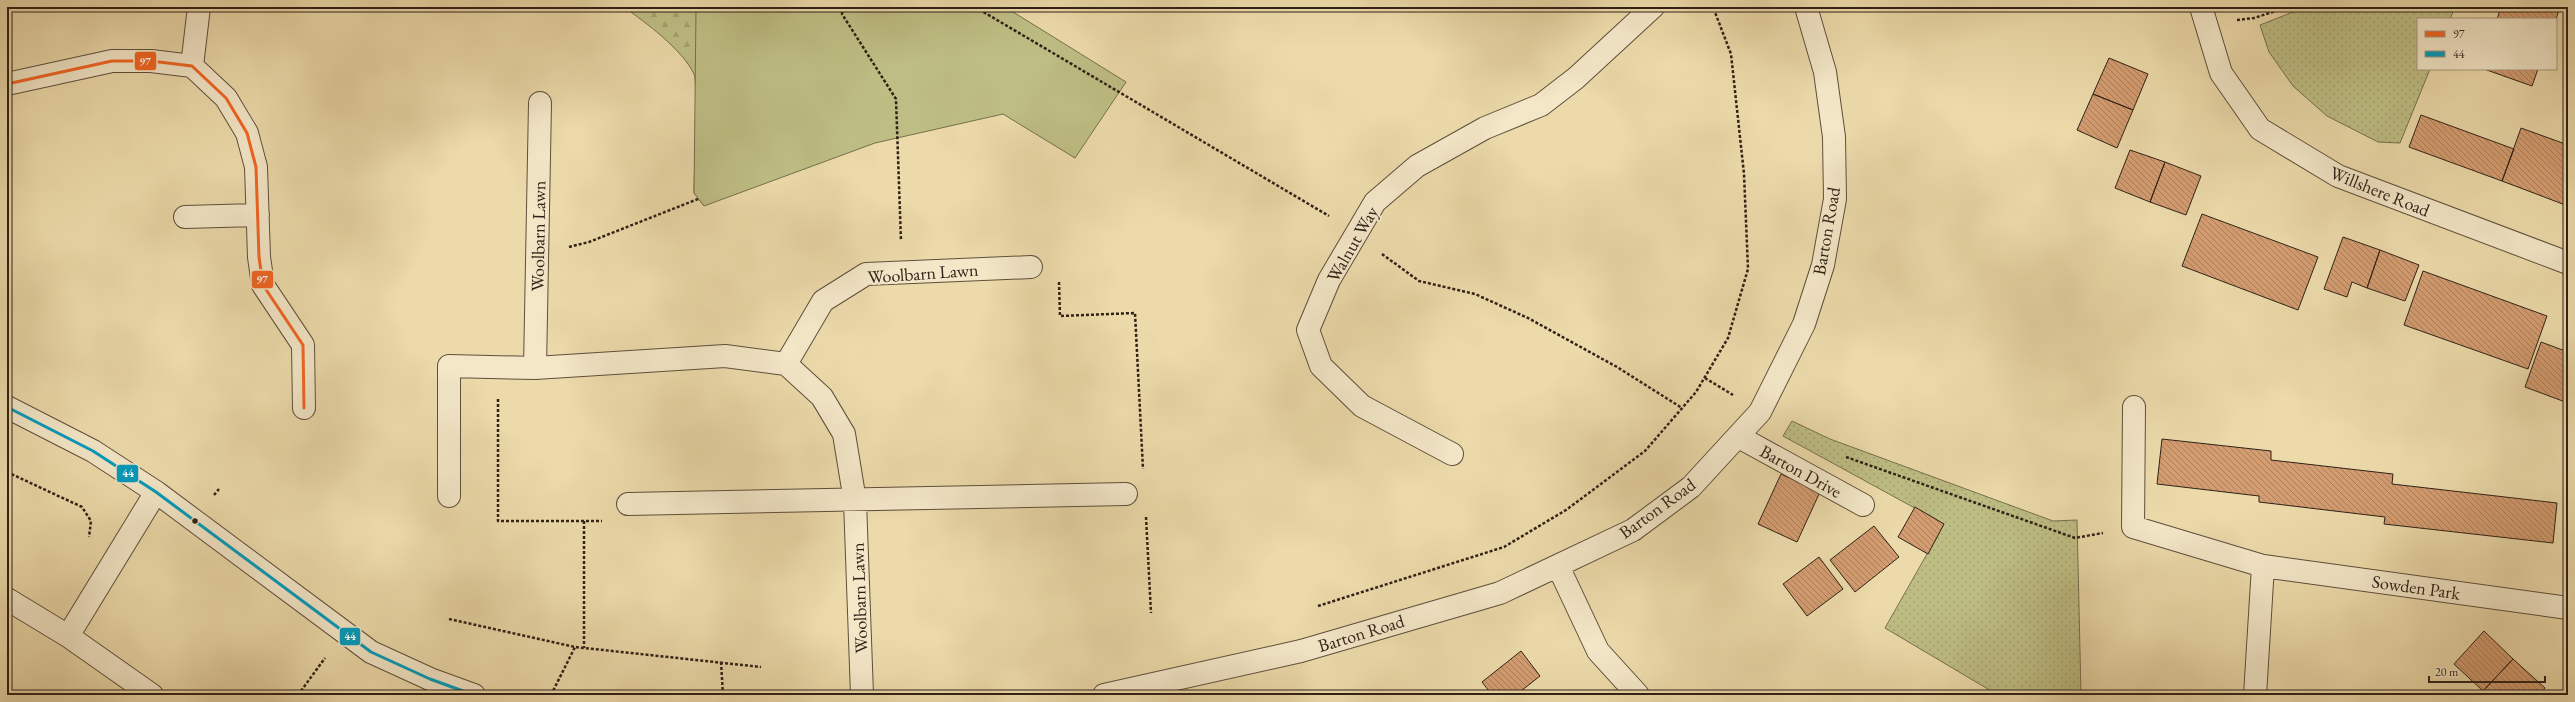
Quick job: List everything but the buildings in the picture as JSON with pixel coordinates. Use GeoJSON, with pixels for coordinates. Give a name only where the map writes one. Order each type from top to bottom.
{"type":"FeatureCollection","features":[{"type":"Feature","properties":{"kind":"street"},"geometry":{"type":"LineString","coordinates":[[192,66],[199,7]]}},
{"type":"Feature","properties":{"kind":"street","name":"Walnut Way"},"geometry":{"type":"LineString","coordinates":[[1452,454],[1362,406],[1321,366],[1308,330],[1329,280],[1375,202],[1417,166],[1485,128],[1541,106],[1576,78],[1653,7]]}},
{"type":"Feature","properties":{"kind":"street","name":"Barton Road"},"geometry":{"type":"LineString","coordinates":[[1104,695],[1177,688],[1500,593],[1633,530],[1691,487],[1739,437],[1760,412],[1804,324],[1823,265],[1835,199],[1834,137],[1825,72],[1806,7]]}},
{"type":"Feature","properties":{"kind":"street","name":"Willshere Road"},"geometry":{"type":"LineString","coordinates":[[2203,14],[2221,73],[2260,129],[2338,176],[2568,263]]}},
{"type":"Feature","properties":{"kind":"street"},"geometry":{"type":"LineString","coordinates":[[7,84],[112,61],[151,61],[192,66],[226,98],[248,133],[256,167],[263,285],[303,344],[304,408]]}},
{"type":"Feature","properties":{"kind":"street","name":"Woolbarn Lawn"},"geometry":{"type":"LineString","coordinates":[[535,368],[540,103]]}},
{"type":"Feature","properties":{"kind":"street"},"geometry":{"type":"LineString","coordinates":[[185,217],[258,215]]}},
{"type":"Feature","properties":{"kind":"street","name":"Woolbarn Lawn"},"geometry":{"type":"LineString","coordinates":[[862,695],[855,501],[844,434],[822,397],[786,364],[823,301],[866,274],[1031,267]]}},
{"type":"Feature","properties":{"kind":"street"},"geometry":{"type":"LineString","coordinates":[[449,496],[449,366],[535,368],[725,356],[786,364]]}},
{"type":"Feature","properties":{"kind":"street"},"geometry":{"type":"LineString","coordinates":[[7,407],[93,451],[156,492],[371,652],[430,679],[474,695]]}},
{"type":"Feature","properties":{"kind":"street"},"geometry":{"type":"LineString","coordinates":[[2133,527],[2134,407]]}},
{"type":"Feature","properties":{"kind":"street","name":"Barton Drive"},"geometry":{"type":"LineString","coordinates":[[1739,437],[1863,504]]}},
{"type":"Feature","properties":{"kind":"street"},"geometry":{"type":"LineString","coordinates":[[68,636],[156,492]]}},
{"type":"Feature","properties":{"kind":"street"},"geometry":{"type":"LineString","coordinates":[[628,504],[855,501],[1126,494]]}},
{"type":"Feature","properties":{"kind":"street","name":"Sowden Park"},"geometry":{"type":"LineString","coordinates":[[2133,527],[2263,566],[2568,608]]}},
{"type":"Feature","properties":{"kind":"street"},"geometry":{"type":"LineString","coordinates":[[1558,566],[1598,651],[1638,695]]}},
{"type":"Feature","properties":{"kind":"street"},"geometry":{"type":"LineString","coordinates":[[2255,695],[2263,566]]}},
{"type":"Feature","properties":{"kind":"street"},"geometry":{"type":"LineString","coordinates":[[7,599],[68,636],[152,695]]}},
{"type":"Feature","properties":{"kind":"path"},"geometry":{"type":"LineString","coordinates":[[843,7],[842,14],[896,99],[902,272]]}},
{"type":"Feature","properties":{"kind":"path"},"geometry":{"type":"LineString","coordinates":[[975,7],[1357,232],[1395,265],[1418,281],[1475,294],[1528,318],[1617,367],[1683,409]]}},
{"type":"Feature","properties":{"kind":"path"},"geometry":{"type":"LineString","coordinates":[[1318,606],[1504,548],[1566,510],[1645,451],[1683,409],[1696,392],[1728,338],[1748,269],[1744,174],[1732,54],[1713,7]]}},
{"type":"Feature","properties":{"kind":"path"},"geometry":{"type":"LineString","coordinates":[[2203,14],[2254,18],[2288,7]]}},
{"type":"Feature","properties":{"kind":"path"},"geometry":{"type":"LineString","coordinates":[[537,254],[589,242],[698,199]]}},
{"type":"Feature","properties":{"kind":"path"},"geometry":{"type":"LineString","coordinates":[[1031,267],[1059,267],[1060,316],[1135,313],[1144,478]]}},
{"type":"Feature","properties":{"kind":"path"},"geometry":{"type":"LineString","coordinates":[[498,367],[498,521],[620,521],[628,504]]}},
{"type":"Feature","properties":{"kind":"path"},"geometry":{"type":"LineString","coordinates":[[1838,454],[2075,538],[2133,527]]}},
{"type":"Feature","properties":{"kind":"path"},"geometry":{"type":"LineString","coordinates":[[7,472],[82,507],[91,521],[88,548],[111,565]]}},
{"type":"Feature","properties":{"kind":"path"},"geometry":{"type":"LineString","coordinates":[[1145,509],[1151,613]]}},
{"type":"Feature","properties":{"kind":"path"},"geometry":{"type":"LineString","coordinates":[[584,521],[584,648]]}},
{"type":"Feature","properties":{"kind":"path"},"geometry":{"type":"LineString","coordinates":[[449,619],[575,647],[761,667]]}},
{"type":"Feature","properties":{"kind":"path"},"geometry":{"type":"LineString","coordinates":[[298,695],[344,631]]}},
{"type":"Feature","properties":{"kind":"path"},"geometry":{"type":"LineString","coordinates":[[551,695],[575,647]]}},
{"type":"Feature","properties":{"kind":"path"},"geometry":{"type":"LineString","coordinates":[[721,662],[723,695]]}},
{"type":"Feature","properties":{"kind":"green space"},"geometry":{"type":"Polygon","coordinates":[[[624,7],[724,7],[704,206],[694,193],[696,111],[694,74],[681,55],[663,37],[624,7]]]}},
{"type":"Feature","properties":{"kind":"green space"},"geometry":{"type":"Polygon","coordinates":[[[679,7],[1005,7],[1126,82],[1075,158],[1003,114],[875,143],[704,206],[694,193],[696,9],[679,7]]]}},
{"type":"Feature","properties":{"kind":"green space"},"geometry":{"type":"Polygon","coordinates":[[[2300,7],[2455,7],[2450,18],[2417,18],[2417,70],[2430,70],[2400,143],[2378,142],[2327,116],[2293,86],[2269,52],[2260,25],[2298,10],[2300,7]]]}},
{"type":"Feature","properties":{"kind":"green space"},"geometry":{"type":"Polygon","coordinates":[[[1792,421],[1830,439],[2053,521],[2077,520],[2081,695],[1998,695],[1885,628],[1944,524],[1783,436],[1792,421]]]}},
{"type":"Feature","properties":{"kind":"transit line","name":"97"},"geometry":{"type":"LineString","coordinates":[[7,84],[112,61],[151,61],[192,66],[226,98],[247,133],[256,167],[259,257],[263,285],[303,345],[304,408]]}},
{"type":"Feature","properties":{"kind":"transit line","name":"44"},"geometry":{"type":"LineString","coordinates":[[7,407],[93,451],[156,492],[371,652],[430,679],[474,695]]}}]}
